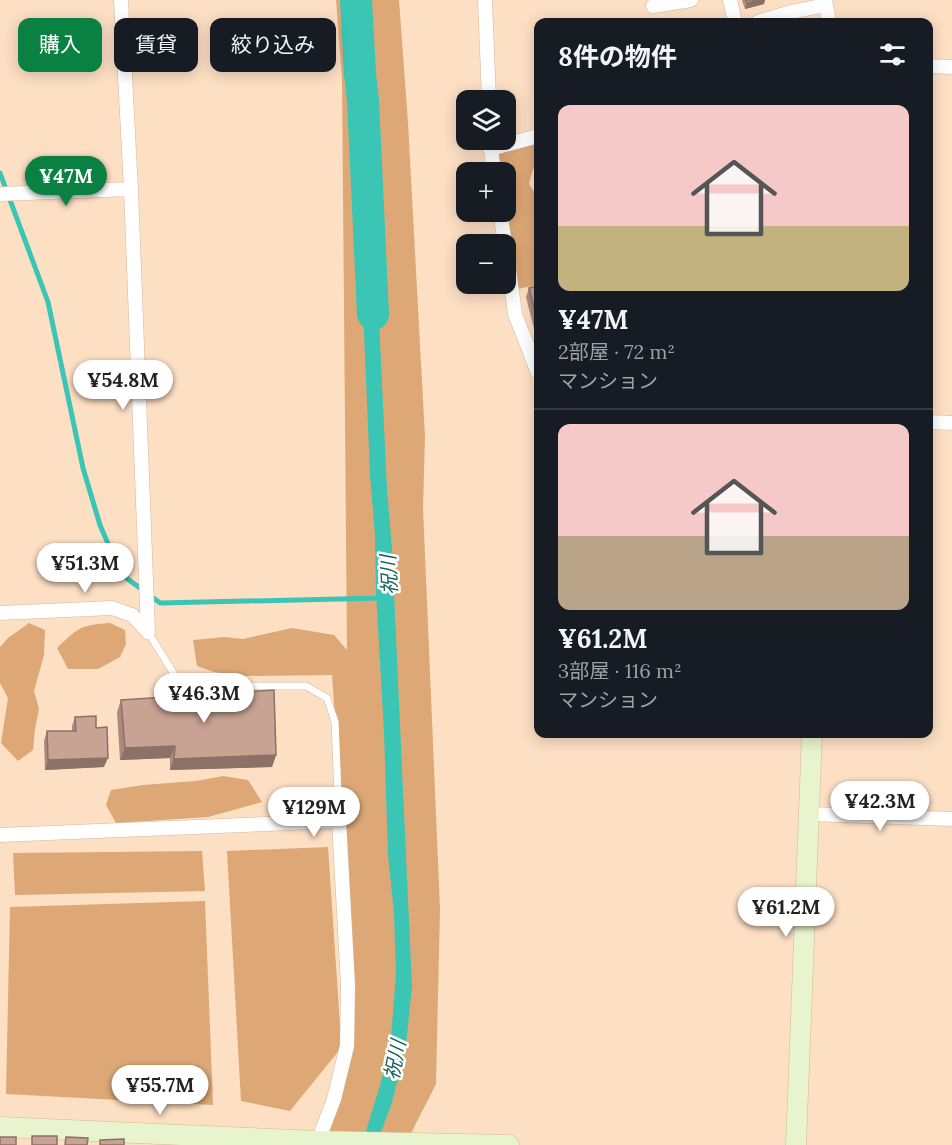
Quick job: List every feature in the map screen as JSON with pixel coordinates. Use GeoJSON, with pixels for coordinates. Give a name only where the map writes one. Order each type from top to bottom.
{"type":"FeatureCollection","features":[{"type":"Feature","properties":{"kind":"street"},"geometry":{"type":"LineString","coordinates":[[121,0],[131,189],[147,633]]}},
{"type":"Feature","properties":{"kind":"street"},"geometry":{"type":"LineString","coordinates":[[485,0],[489,90]]}},
{"type":"Feature","properties":{"kind":"street"},"geometry":{"type":"LineString","coordinates":[[653,6],[691,0]]}},
{"type":"Feature","properties":{"kind":"street"},"geometry":{"type":"LineString","coordinates":[[730,0],[734,18]]}},
{"type":"Feature","properties":{"kind":"street"},"geometry":{"type":"LineString","coordinates":[[771,18],[826,2],[828,18]]}},
{"type":"Feature","properties":{"kind":"street"},"geometry":{"type":"LineString","coordinates":[[933,66],[952,67]]}},
{"type":"Feature","properties":{"kind":"street"},"geometry":{"type":"LineString","coordinates":[[516,140],[534,137]]}},
{"type":"Feature","properties":{"kind":"street"},"geometry":{"type":"LineString","coordinates":[[0,194],[131,189]]}},
{"type":"Feature","properties":{"kind":"street"},"geometry":{"type":"LineString","coordinates":[[512,294],[515,314],[534,363]]}},
{"type":"Feature","properties":{"kind":"street"},"geometry":{"type":"LineString","coordinates":[[933,422],[952,423]]}},
{"type":"Feature","properties":{"kind":"street"},"geometry":{"type":"LineString","coordinates":[[0,614],[112,608],[132,615],[147,633]]}},
{"type":"Feature","properties":{"kind":"street"},"geometry":{"type":"LineString","coordinates":[[796,1145],[812,738]]}},
{"type":"Feature","properties":{"kind":"street"},"geometry":{"type":"LineString","coordinates":[[809,814],[952,819]]}},
{"type":"Feature","properties":{"kind":"street"},"geometry":{"type":"LineString","coordinates":[[0,835],[339,821],[348,986],[347,1046],[334,1099],[318,1142]]}},
{"type":"Feature","properties":{"kind":"street"},"geometry":{"type":"LineString","coordinates":[[0,1127],[318,1142],[509,1145]]}},
{"type":"Feature","properties":{"kind":"lane"},"geometry":{"type":"LineString","coordinates":[[147,633],[179,682],[189,687],[306,687],[327,698],[335,722],[339,821]]}},
{"type":"Feature","properties":{"kind":"shaded area"},"geometry":{"type":"Polygon","coordinates":[[[336,0],[399,0],[408,123],[425,437],[423,508],[440,909],[436,1084],[405,1145],[308,1145],[339,1080],[341,1048],[290,1111],[241,1101],[227,851],[328,847],[341,1040],[350,927],[332,675],[243,676],[214,672],[197,666],[193,640],[225,637],[243,639],[292,628],[334,635],[347,650],[342,79],[336,0]]]}},
{"type":"Feature","properties":{"kind":"shaded area"},"geometry":{"type":"Polygon","coordinates":[[[534,142],[534,168],[529,184],[534,192],[534,286],[516,289],[516,234],[508,234],[507,222],[516,222],[516,162],[492,162],[490,150],[516,150],[516,145],[534,142]]]}},
{"type":"Feature","properties":{"kind":"shaded area"},"geometry":{"type":"Polygon","coordinates":[[[29,623],[45,630],[44,655],[34,691],[39,709],[33,750],[18,761],[1,743],[8,698],[0,683],[0,647],[8,638],[29,623]]]}},
{"type":"Feature","properties":{"kind":"shaded area"},"geometry":{"type":"Polygon","coordinates":[[[110,623],[125,630],[126,644],[120,657],[98,669],[68,669],[57,648],[80,629],[110,623]]]}},
{"type":"Feature","properties":{"kind":"shaded area"},"geometry":{"type":"Polygon","coordinates":[[[223,776],[248,780],[262,802],[208,817],[116,823],[106,805],[111,790],[223,776]]]}},
{"type":"Feature","properties":{"kind":"shaded area"},"geometry":{"type":"Polygon","coordinates":[[[202,851],[205,891],[15,895],[13,853],[202,851]]]}},
{"type":"Feature","properties":{"kind":"shaded area"},"geometry":{"type":"Polygon","coordinates":[[[205,901],[213,1105],[6,1094],[10,907],[205,901]]]}},
{"type":"Feature","properties":{"kind":"water"},"geometry":{"type":"Polygon","coordinates":[[[361,261],[377,278],[412,987],[406,1044],[392,1103],[376,1145],[360,1145],[381,1082],[391,1038],[396,974],[394,913],[388,855],[361,261]]]}},
{"type":"Feature","properties":{"kind":"building"},"geometry":{"type":"Polygon","coordinates":[[[534,287],[534,307],[529,288],[534,287]]]}},
{"type":"Feature","properties":{"kind":"building"},"geometry":{"type":"Polygon","coordinates":[[[274,690],[276,755],[174,759],[175,746],[125,748],[121,700],[274,690]]]}},
{"type":"Feature","properties":{"kind":"building"},"geometry":{"type":"Polygon","coordinates":[[[96,716],[96,728],[107,727],[108,758],[48,760],[47,731],[76,731],[75,717],[96,716]]]}},
{"type":"Feature","properties":{"kind":"building"},"geometry":{"type":"Polygon","coordinates":[[[32,1136],[57,1136],[57,1145],[32,1145],[32,1136]]]}},
{"type":"Feature","properties":{"kind":"building"},"geometry":{"type":"Polygon","coordinates":[[[0,1137],[16,1137],[16,1145],[0,1145],[0,1137]]]}},
{"type":"Feature","properties":{"kind":"building"},"geometry":{"type":"Polygon","coordinates":[[[66,1137],[88,1138],[87,1145],[65,1145],[66,1137]]]}},
{"type":"Feature","properties":{"kind":"building"},"geometry":{"type":"Polygon","coordinates":[[[124,1139],[124,1145],[100,1145],[100,1140],[124,1139]]]}},
{"type":"Feature","properties":{"kind":"waterway","name":"祝川"},"geometry":{"type":"LineString","coordinates":[[356,0],[373,314]]}},
{"type":"Feature","properties":{"kind":"waterway"},"geometry":{"type":"LineString","coordinates":[[0,173],[48,302],[83,468],[100,525],[121,574],[160,603],[383,598]]}}]}
